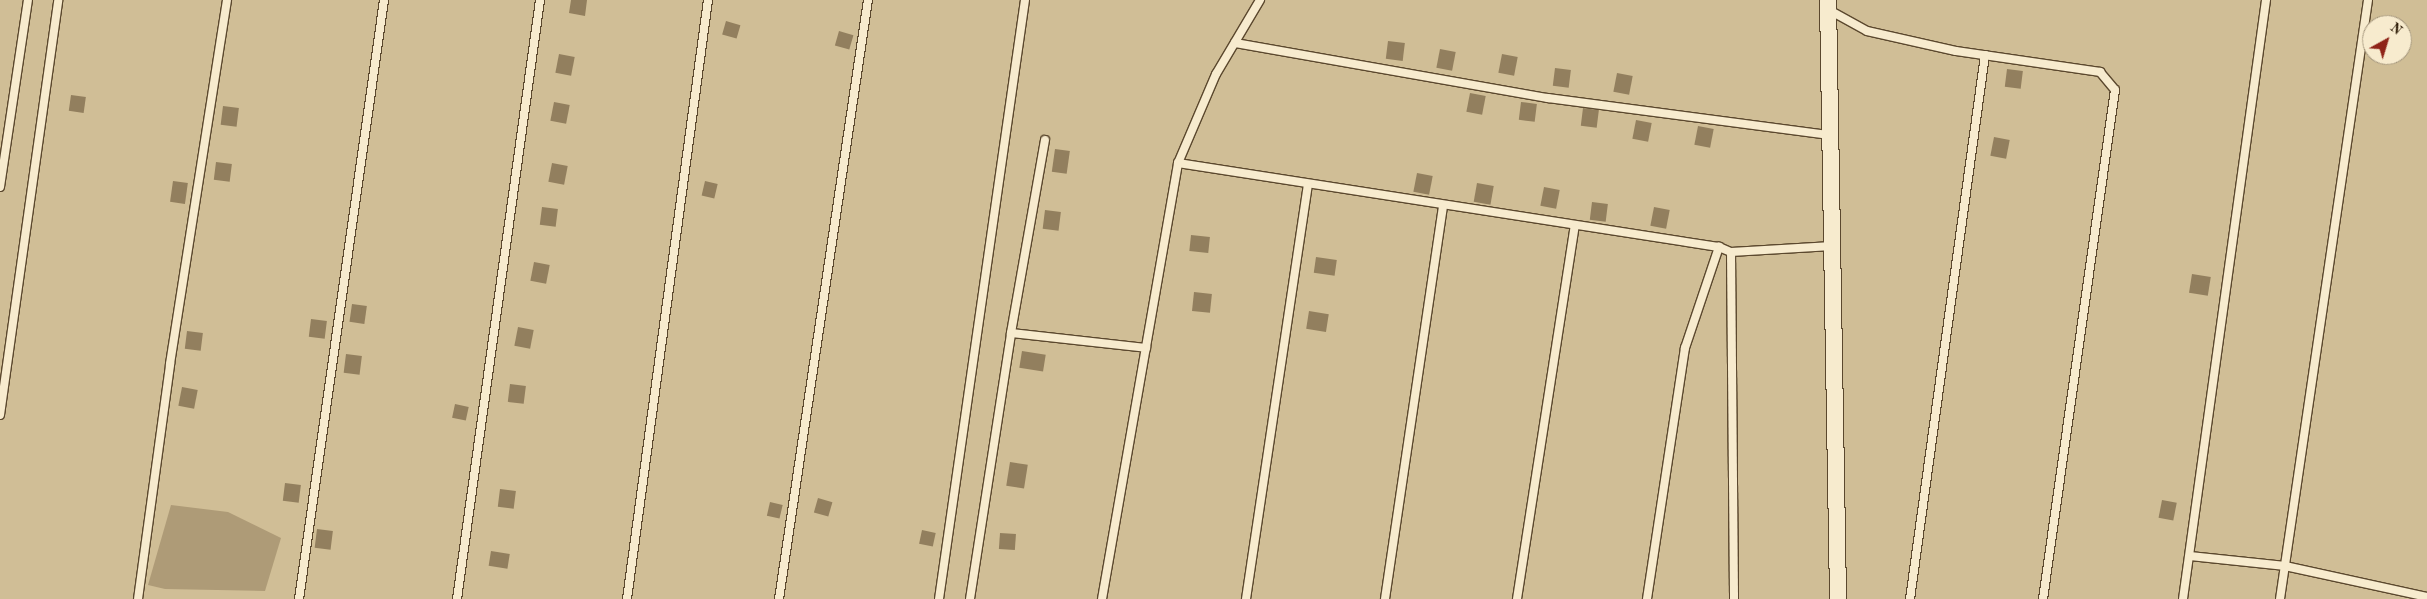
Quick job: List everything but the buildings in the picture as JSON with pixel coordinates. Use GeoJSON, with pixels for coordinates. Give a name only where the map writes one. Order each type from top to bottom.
{"type":"FeatureCollection","features":[{"type":"Feature","properties":{"kind":"street"},"geometry":{"type":"LineString","coordinates":[[1828,5],[1838,599]]}},
{"type":"Feature","properties":{"kind":"lane"},"geometry":{"type":"LineString","coordinates":[[0,187],[28,0]]}},
{"type":"Feature","properties":{"kind":"lane"},"geometry":{"type":"LineString","coordinates":[[0,415],[58,0]]}},
{"type":"Feature","properties":{"kind":"lane"},"geometry":{"type":"LineString","coordinates":[[138,599],[170,364],[227,0]]}},
{"type":"Feature","properties":{"kind":"lane"},"geometry":{"type":"LineString","coordinates":[[299,599],[384,0]]}},
{"type":"Feature","properties":{"kind":"lane"},"geometry":{"type":"LineString","coordinates":[[457,599],[540,0]]}},
{"type":"Feature","properties":{"kind":"lane"},"geometry":{"type":"LineString","coordinates":[[627,599],[708,0]]}},
{"type":"Feature","properties":{"kind":"lane"},"geometry":{"type":"LineString","coordinates":[[779,599],[868,0]]}},
{"type":"Feature","properties":{"kind":"lane"},"geometry":{"type":"LineString","coordinates":[[939,599],[1025,0]]}},
{"type":"Feature","properties":{"kind":"lane"},"geometry":{"type":"LineString","coordinates":[[1102,599],[1178,164],[1216,74],[1260,0]]}},
{"type":"Feature","properties":{"kind":"lane"},"geometry":{"type":"LineString","coordinates":[[2184,599],[2266,0]]}},
{"type":"Feature","properties":{"kind":"lane"},"geometry":{"type":"LineString","coordinates":[[2280,599],[2368,0]]}},
{"type":"Feature","properties":{"kind":"lane"},"geometry":{"type":"LineString","coordinates":[[1828,5],[1867,31],[1985,55],[2100,72],[2116,90],[2044,599]]}},
{"type":"Feature","properties":{"kind":"lane"},"geometry":{"type":"LineString","coordinates":[[1235,43],[1548,98],[1830,135]]}},
{"type":"Feature","properties":{"kind":"lane"},"geometry":{"type":"LineString","coordinates":[[1910,599],[1985,55]]}},
{"type":"Feature","properties":{"kind":"lane"},"geometry":{"type":"LineString","coordinates":[[970,599],[1011,333],[1045,140]]}},
{"type":"Feature","properties":{"kind":"lane"},"geometry":{"type":"LineString","coordinates":[[1178,164],[1308,186],[1719,247],[1731,252],[1832,246]]}},
{"type":"Feature","properties":{"kind":"lane"},"geometry":{"type":"LineString","coordinates":[[1246,599],[1308,186]]}},
{"type":"Feature","properties":{"kind":"lane"},"geometry":{"type":"LineString","coordinates":[[1385,599],[1443,206]]}},
{"type":"Feature","properties":{"kind":"lane"},"geometry":{"type":"LineString","coordinates":[[1516,599],[1576,226]]}},
{"type":"Feature","properties":{"kind":"lane"},"geometry":{"type":"LineString","coordinates":[[1647,599],[1685,348],[1719,247]]}},
{"type":"Feature","properties":{"kind":"lane"},"geometry":{"type":"LineString","coordinates":[[1731,252],[1734,599]]}},
{"type":"Feature","properties":{"kind":"lane"},"geometry":{"type":"LineString","coordinates":[[1011,333],[1146,348]]}},
{"type":"Feature","properties":{"kind":"lane"},"geometry":{"type":"LineString","coordinates":[[2190,556],[2286,566],[2427,597]]}},
{"type":"Feature","properties":{"kind":"shaded area"},"geometry":{"type":"Polygon","coordinates":[[[0,0],[2427,0],[2427,599],[0,599],[0,0]]]}},
{"type":"Feature","properties":{"kind":"shaded area"},"geometry":{"type":"Polygon","coordinates":[[[171,505],[228,512],[281,538],[265,591],[165,589],[148,585],[171,505]]]}}]}
